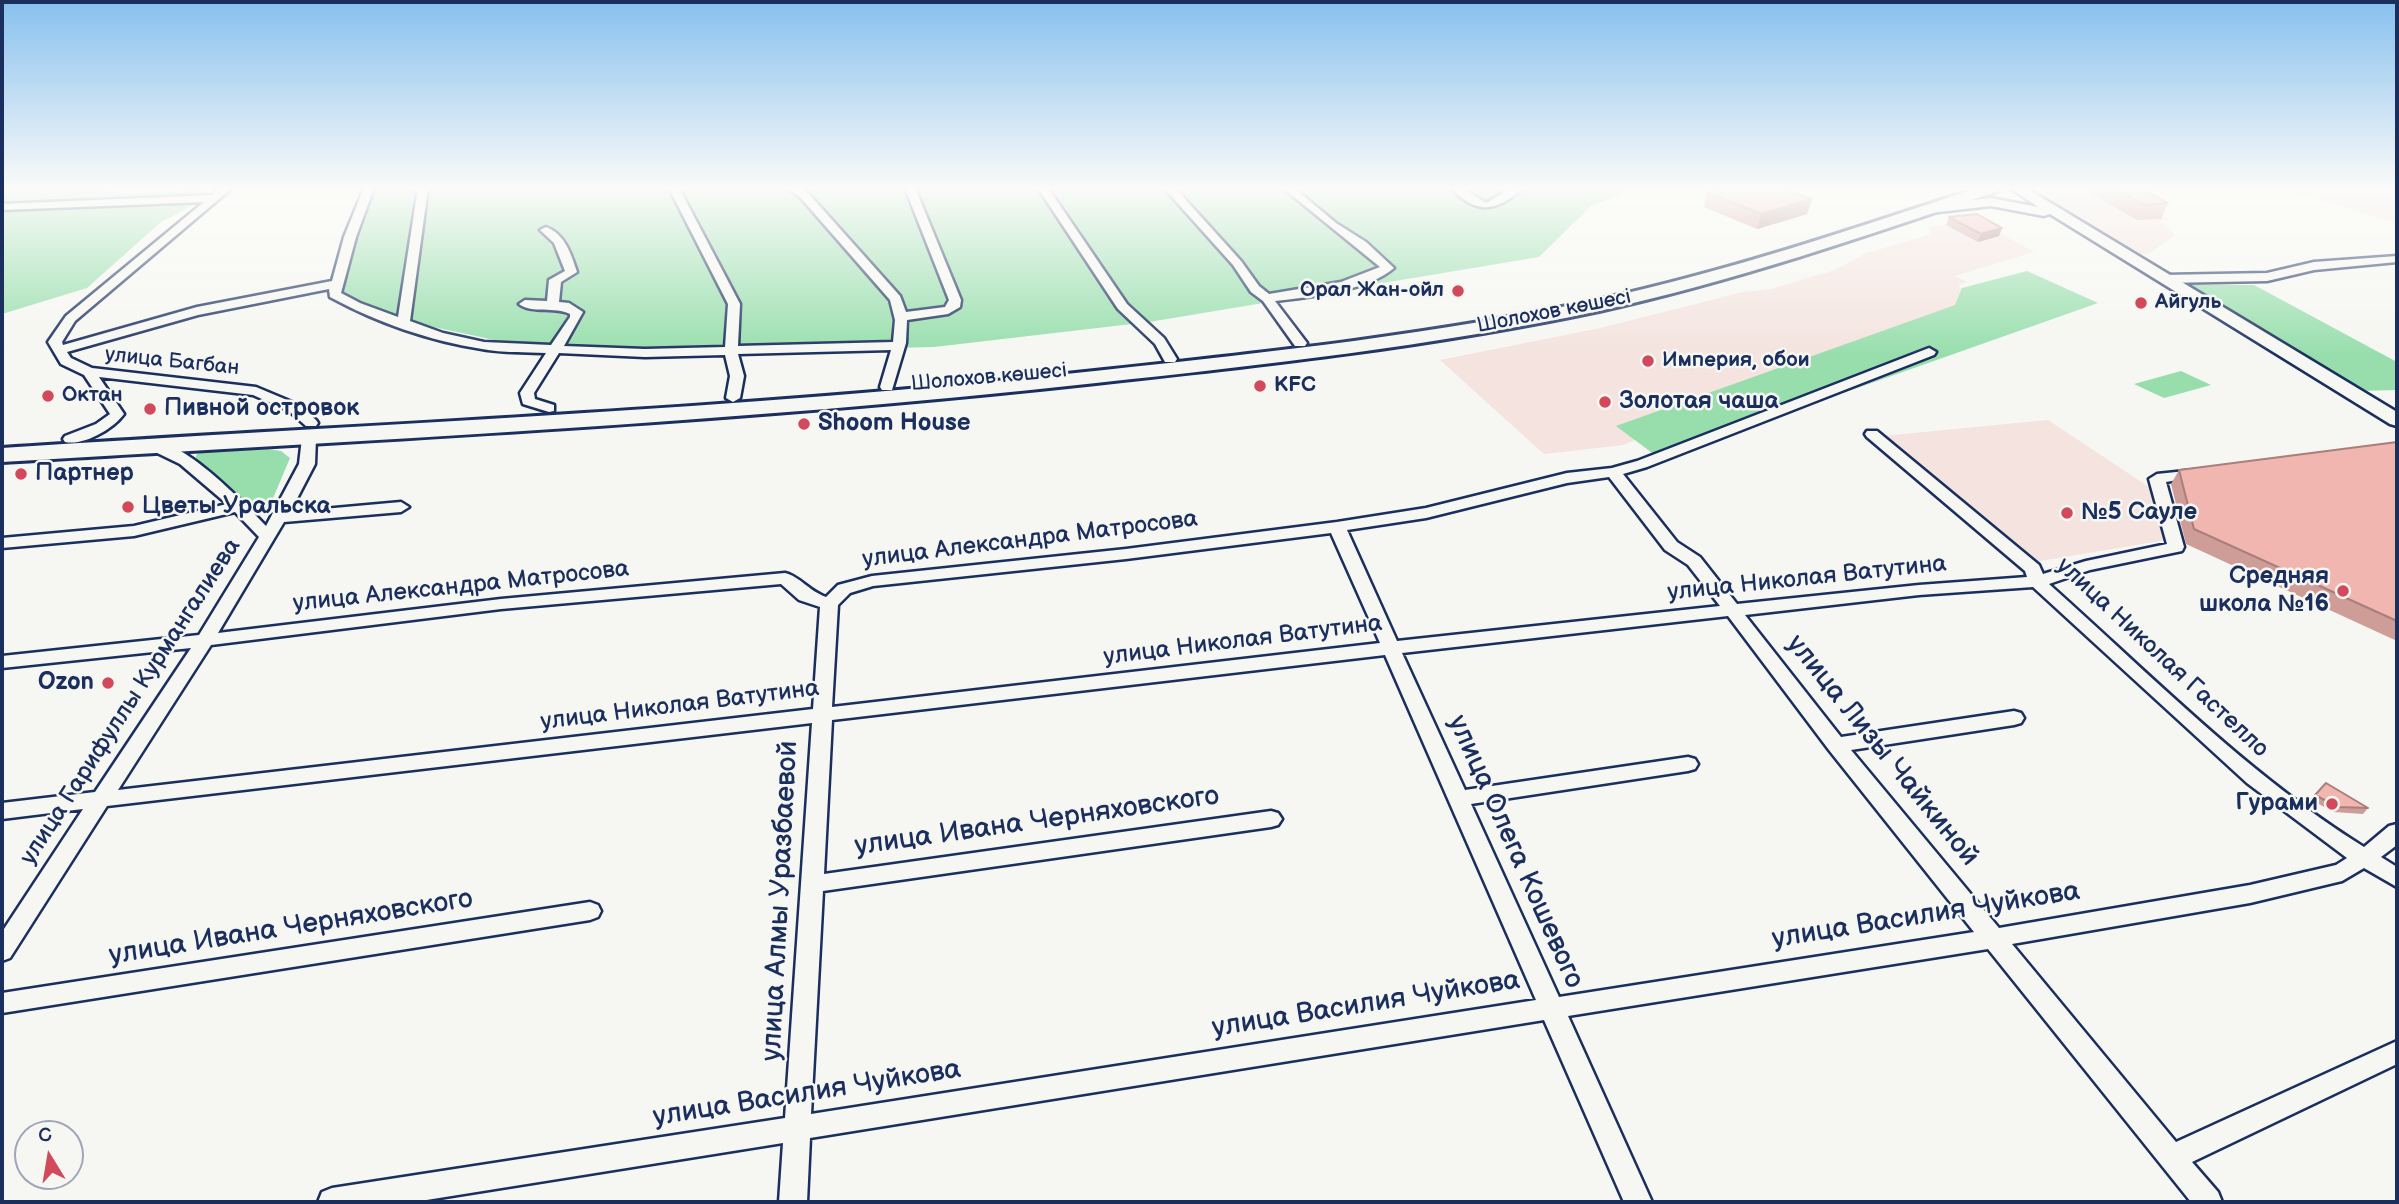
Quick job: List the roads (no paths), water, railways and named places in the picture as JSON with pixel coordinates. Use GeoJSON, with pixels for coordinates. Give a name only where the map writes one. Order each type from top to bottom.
{"type":"FeatureCollection","features":[{"type":"Feature","properties":{"kind":"highway","name":"Шолохов көшесі"},"geometry":{"type":"LineString","coordinates":[[310,430],[549,408],[887,387],[1170,359],[1300,343],[1466,319],[1612,291],[1786,244]]}},
{"type":"Feature","properties":{"kind":"highway","name":"Шолохов көшесі"},"geometry":{"type":"LineString","coordinates":[[2,446],[70,439],[310,430],[950,393],[1189,367],[1380,342],[1524,319],[1649,293],[1818,244]]}},
{"type":"Feature","properties":{"kind":"highway"},"geometry":{"type":"LineString","coordinates":[[2,455],[152,445],[310,430]]}},
{"type":"Feature","properties":{"kind":"main road"},"geometry":{"type":"LineString","coordinates":[[2108,244],[2397,420]]}},
{"type":"Feature","properties":{"kind":"street"},"geometry":{"type":"LineString","coordinates":[[159,244],[71,319],[55,342],[60,350],[114,332],[227,302],[337,284]]}},
{"type":"Feature","properties":{"kind":"street"},"geometry":{"type":"LineString","coordinates":[[348,244],[334,294],[356,306],[439,336],[484,345],[554,350],[731,352],[898,346]]}},
{"type":"Feature","properties":{"kind":"street"},"geometry":{"type":"LineString","coordinates":[[403,323],[415,244]]}},
{"type":"Feature","properties":{"kind":"street"},"geometry":{"type":"LineString","coordinates":[[553,306],[555,280],[571,271],[560,244]]}},
{"type":"Feature","properties":{"kind":"street"},"geometry":{"type":"LineString","coordinates":[[703,244],[734,304],[731,352],[737,376],[733,398]]}},
{"type":"Feature","properties":{"kind":"street"},"geometry":{"type":"LineString","coordinates":[[848,244],[896,299],[903,312],[898,346],[887,387]]}},
{"type":"Feature","properties":{"kind":"street"},"geometry":{"type":"LineString","coordinates":[[901,317],[954,307],[955,300],[933,244]]}},
{"type":"Feature","properties":{"kind":"street"},"geometry":{"type":"LineString","coordinates":[[1081,244],[1131,318],[1162,341],[1170,359]]}},
{"type":"Feature","properties":{"kind":"street"},"geometry":{"type":"LineString","coordinates":[[1220,244],[1255,289],[1267,298],[1300,343]]}},
{"type":"Feature","properties":{"kind":"street"},"geometry":{"type":"LineString","coordinates":[[1267,298],[1319,291],[1377,274],[1388,268],[1362,244]]}},
{"type":"Feature","properties":{"kind":"street"},"geometry":{"type":"LineString","coordinates":[[2164,279],[2267,277],[2304,267],[2397,260]]}},
{"type":"Feature","properties":{"kind":"street"},"geometry":{"type":"LineString","coordinates":[[525,304],[565,306],[577,312],[527,393],[528,401],[549,408]]}},
{"type":"Feature","properties":{"kind":"street","name":"улица Багбан"},"geometry":{"type":"LineString","coordinates":[[60,350],[66,361],[89,372],[256,391],[294,408],[310,430]]}},
{"type":"Feature","properties":{"kind":"street","name":"улица Александра Матросова"},"geometry":{"type":"LineString","coordinates":[[2,662],[501,604],[785,578],[805,596],[829,604],[844,589],[872,581],[1126,554],[1426,513],[1567,478],[1613,472],[1642,464],[1929,352]]}},
{"type":"Feature","properties":{"kind":"street"},"geometry":{"type":"LineString","coordinates":[[70,439],[98,429],[112,421],[117,414],[89,372]]}},
{"type":"Feature","properties":{"kind":"street","name":"улица Гарифуллы Курмангалиева"},"geometry":{"type":"LineString","coordinates":[[2,951],[205,640],[268,537],[307,464],[310,430]]}},
{"type":"Feature","properties":{"kind":"street","name":"улица Николая Гастелло"},"geometry":{"type":"LineString","coordinates":[[1872,434],[2033,569],[2037,582],[2247,771],[2362,858],[2397,878]]}},
{"type":"Feature","properties":{"kind":"street"},"geometry":{"type":"LineString","coordinates":[[152,445],[189,462],[239,506],[268,537]]}},
{"type":"Feature","properties":{"kind":"street","name":"улица Николая Ватутина"},"geometry":{"type":"LineString","coordinates":[[2,811],[1390,648],[1919,590],[2037,582],[2085,566],[2176,547],[2157,479],[2213,470]]}},
{"type":"Feature","properties":{"kind":"street","name":"улица Лизы Чайкиной"},"geometry":{"type":"LineString","coordinates":[[1613,472],[1671,546],[1693,561],[1836,746],[2208,1202]]}},
{"type":"Feature","properties":{"kind":"street"},"geometry":{"type":"LineString","coordinates":[[2,543],[134,531],[239,506]]}},
{"type":"Feature","properties":{"kind":"street"},"geometry":{"type":"LineString","coordinates":[[279,518],[401,507]]}},
{"type":"Feature","properties":{"kind":"street","name":"улица Олега Кошевого"},"geometry":{"type":"LineString","coordinates":[[1337,527],[1638,1202]]}},
{"type":"Feature","properties":{"kind":"street","name":"улица Алмы Уразбаевой"},"geometry":{"type":"LineString","coordinates":[[793,1202],[829,604]]}},
{"type":"Feature","properties":{"kind":"street"},"geometry":{"type":"LineString","coordinates":[[1836,746],[2014,718]]}},
{"type":"Feature","properties":{"kind":"street"},"geometry":{"type":"LineString","coordinates":[[1459,798],[1688,764]]}},
{"type":"Feature","properties":{"kind":"street","name":"улица Ивана Черняховского"},"geometry":{"type":"LineString","coordinates":[[812,884],[1271,819]]}},
{"type":"Feature","properties":{"kind":"street","name":"улица Василия Чуйкова"},"geometry":{"type":"LineString","coordinates":[[332,1202],[1995,938],[2250,894],[2342,872],[2386,843],[2397,832]]}},
{"type":"Feature","properties":{"kind":"street","name":"улица Ивана Черняховского"},"geometry":{"type":"LineString","coordinates":[[2,1003],[590,911]]}},
{"type":"Feature","properties":{"kind":"street"},"geometry":{"type":"LineString","coordinates":[[2172,1158],[2397,1052]]}},
{"type":"Feature","properties":{"kind":"place","name":"Орал Жан-ойл"},"geometry":{"type":"Point","coordinates":[1458,291]}},
{"type":"Feature","properties":{"kind":"place","name":"Айгуль"},"geometry":{"type":"Point","coordinates":[2141,303]}},
{"type":"Feature","properties":{"kind":"place","name":"Империя, обои"},"geometry":{"type":"Point","coordinates":[1648,361]}},
{"type":"Feature","properties":{"kind":"place","name":"KFC"},"geometry":{"type":"Point","coordinates":[1260,386]}},
{"type":"Feature","properties":{"kind":"place","name":"Октан"},"geometry":{"type":"Point","coordinates":[48,396]}},
{"type":"Feature","properties":{"kind":"place","name":"Золотая чаша"},"geometry":{"type":"Point","coordinates":[1605,402]}},
{"type":"Feature","properties":{"kind":"place","name":"Пивной островок"},"geometry":{"type":"Point","coordinates":[150,409]}},
{"type":"Feature","properties":{"kind":"place","name":"Shoom House"},"geometry":{"type":"Point","coordinates":[804,424]}},
{"type":"Feature","properties":{"kind":"place","name":"Партнер"},"geometry":{"type":"Point","coordinates":[21,474]}},
{"type":"Feature","properties":{"kind":"place","name":"Цветы Уральска"},"geometry":{"type":"Point","coordinates":[128,507]}},
{"type":"Feature","properties":{"kind":"place","name":"№5 Сауле"},"geometry":{"type":"Point","coordinates":[2067,513]}},
{"type":"Feature","properties":{"kind":"place","name":"Средняя школа №16"},"geometry":{"type":"Point","coordinates":[2343,591]}},
{"type":"Feature","properties":{"kind":"place","name":"Ozon"},"geometry":{"type":"Point","coordinates":[108,683]}},
{"type":"Feature","properties":{"kind":"place","name":"Гурами"},"geometry":{"type":"Point","coordinates":[2332,804]}}]}
